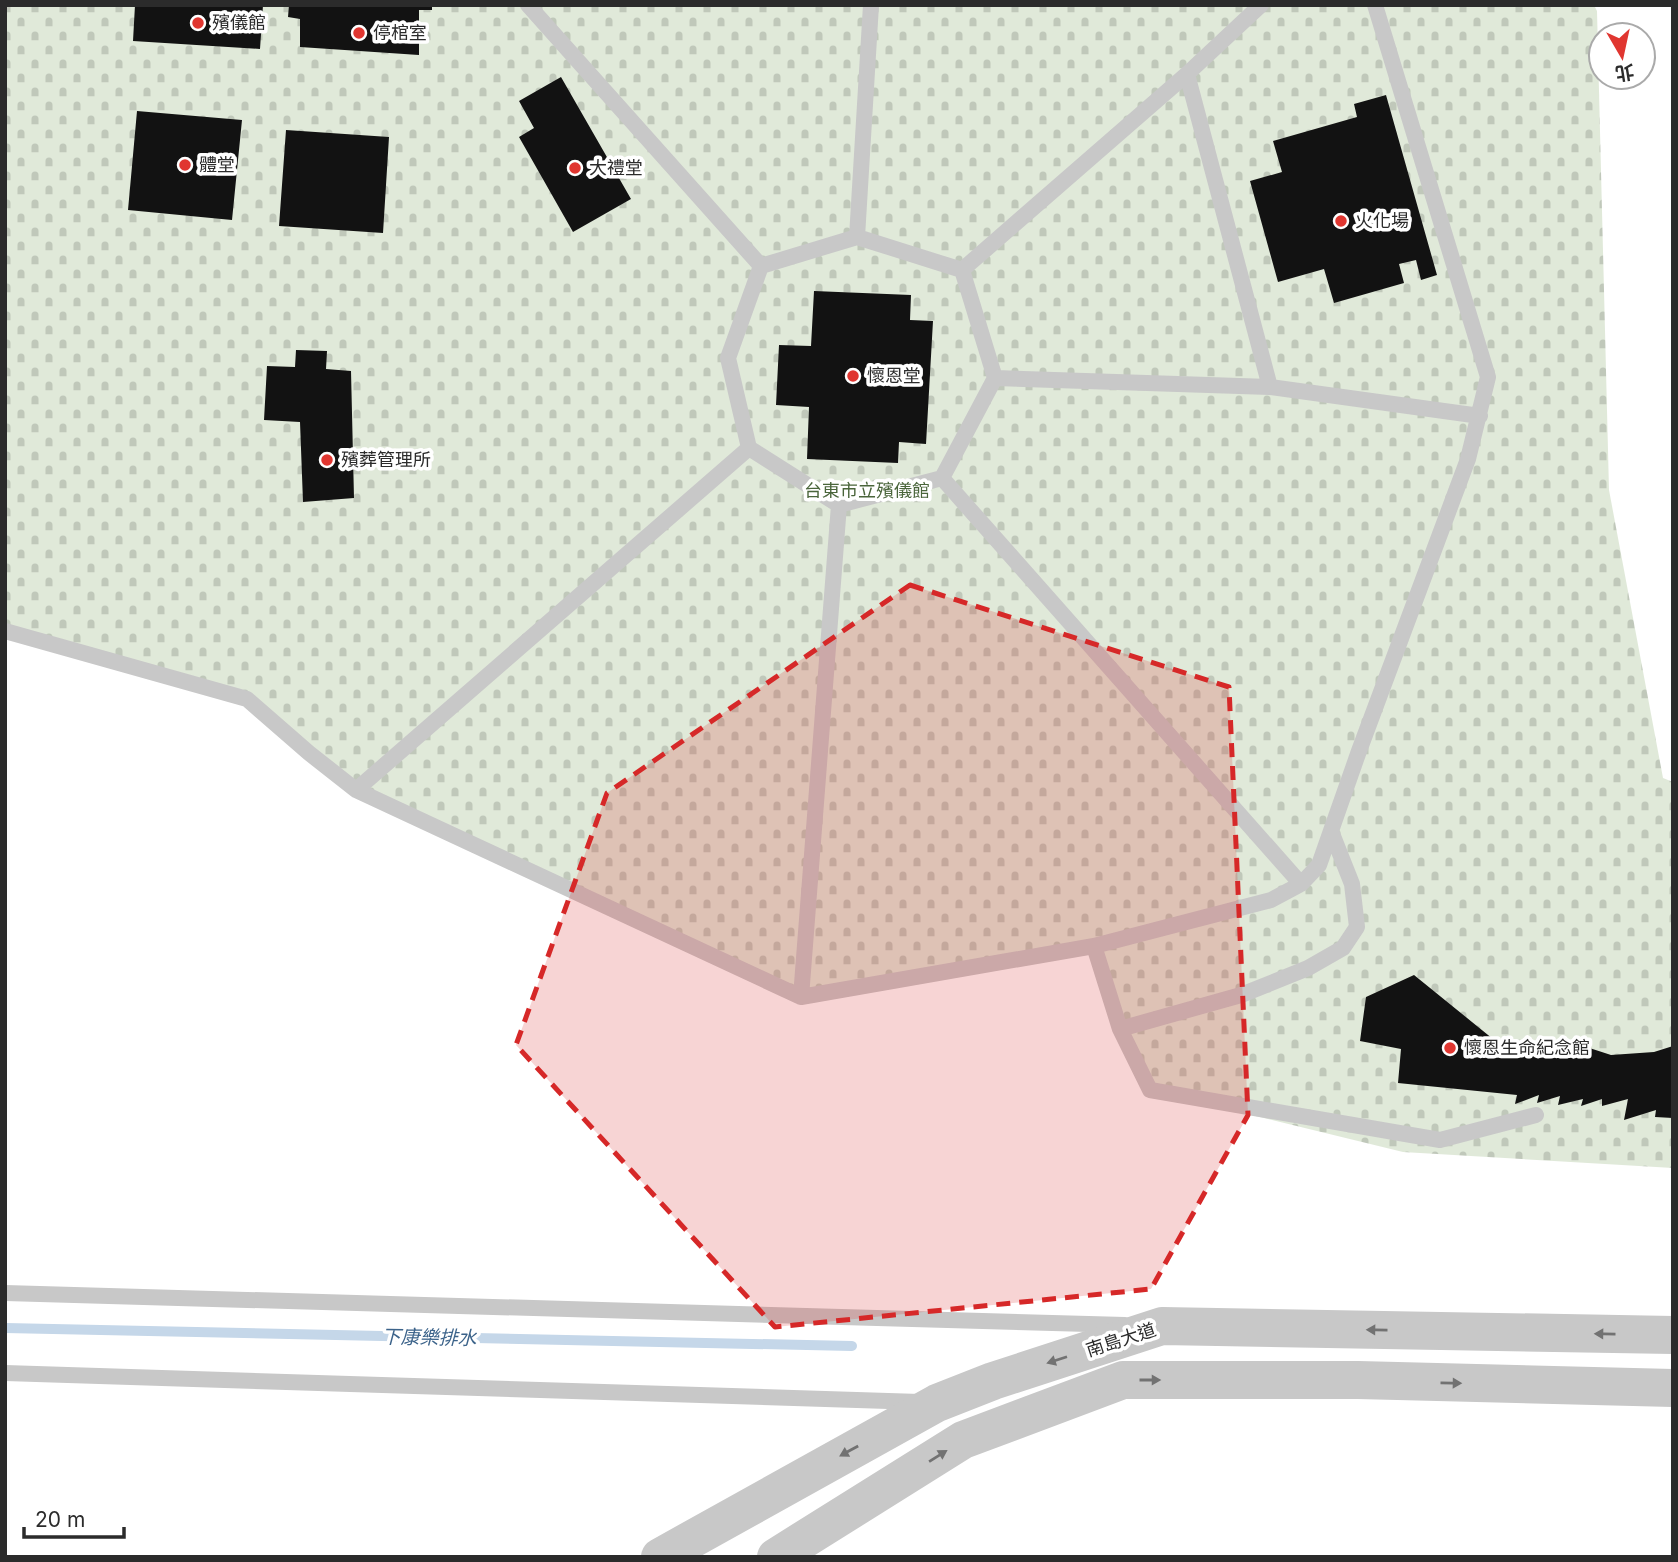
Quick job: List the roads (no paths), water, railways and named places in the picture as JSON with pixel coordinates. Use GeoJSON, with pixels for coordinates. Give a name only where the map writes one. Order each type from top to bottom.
{"type":"FeatureCollection","features":[{"type":"Feature","properties":{"kind":"street","name":"南島大道"},"geometry":{"type":"LineString","coordinates":[[660,1557],[937,1403],[993,1381],[1162,1326],[1673,1335]]}},
{"type":"Feature","properties":{"kind":"street"},"geometry":{"type":"LineString","coordinates":[[776,1557],[963,1440],[1123,1380],[1358,1380],[1673,1388]]}},
{"type":"Feature","properties":{"kind":"lane"},"geometry":{"type":"LineString","coordinates":[[528,5],[761,266]]}},
{"type":"Feature","properties":{"kind":"lane"},"geometry":{"type":"LineString","coordinates":[[857,237],[872,5]]}},
{"type":"Feature","properties":{"kind":"lane"},"geometry":{"type":"LineString","coordinates":[[962,270],[1187,74],[1261,5]]}},
{"type":"Feature","properties":{"kind":"lane"},"geometry":{"type":"LineString","coordinates":[[5,631],[247,699],[356,790],[801,997],[1094,946],[1272,900],[1301,884],[1319,865],[1468,459],[1488,377],[1375,5]]}},
{"type":"Feature","properties":{"kind":"lane"},"geometry":{"type":"LineString","coordinates":[[1187,74],[1270,387]]}},
{"type":"Feature","properties":{"kind":"lane"},"geometry":{"type":"LineString","coordinates":[[761,266],[857,237],[962,270]]}},
{"type":"Feature","properties":{"kind":"lane"},"geometry":{"type":"LineString","coordinates":[[761,266],[728,358],[749,449],[839,505],[942,478],[995,378],[962,270]]}},
{"type":"Feature","properties":{"kind":"lane"},"geometry":{"type":"LineString","coordinates":[[995,378],[1270,387],[1480,416]]}},
{"type":"Feature","properties":{"kind":"lane"},"geometry":{"type":"LineString","coordinates":[[356,790],[749,449]]}},
{"type":"Feature","properties":{"kind":"lane"},"geometry":{"type":"LineString","coordinates":[[942,478],[1301,884]]}},
{"type":"Feature","properties":{"kind":"lane"},"geometry":{"type":"LineString","coordinates":[[801,997],[839,505]]}},
{"type":"Feature","properties":{"kind":"lane"},"geometry":{"type":"LineString","coordinates":[[1121,1029],[1241,995],[1308,968],[1343,948],[1357,928],[1352,884],[1331,831]]}},
{"type":"Feature","properties":{"kind":"lane"},"geometry":{"type":"LineString","coordinates":[[1094,946],[1121,1029],[1150,1090],[1440,1140],[1536,1115]]}},
{"type":"Feature","properties":{"kind":"lane"},"geometry":{"type":"LineString","coordinates":[[5,1293],[1162,1326]]}},
{"type":"Feature","properties":{"kind":"lane"},"geometry":{"type":"LineString","coordinates":[[5,1373],[937,1403]]}},
{"type":"Feature","properties":{"kind":"waterway","name":"下康樂排水"},"geometry":{"type":"LineString","coordinates":[[5,1328],[852,1346]]}},
{"type":"Feature","properties":{"kind":"place","name":"殯儀館"},"geometry":{"type":"Point","coordinates":[198,23]}},
{"type":"Feature","properties":{"kind":"place","name":"停棺室"},"geometry":{"type":"Point","coordinates":[359,33]}},
{"type":"Feature","properties":{"kind":"place","name":"體堂"},"geometry":{"type":"Point","coordinates":[185,165]}},
{"type":"Feature","properties":{"kind":"place","name":"大禮堂"},"geometry":{"type":"Point","coordinates":[575,168]}},
{"type":"Feature","properties":{"kind":"place","name":"火化場"},"geometry":{"type":"Point","coordinates":[1341,221]}},
{"type":"Feature","properties":{"kind":"place","name":"懷恩堂"},"geometry":{"type":"Point","coordinates":[853,376]}},
{"type":"Feature","properties":{"kind":"place","name":"殯葬管理所"},"geometry":{"type":"Point","coordinates":[327,460]}},
{"type":"Feature","properties":{"kind":"place","name":"懷恩生命紀念館"},"geometry":{"type":"Point","coordinates":[1450,1048]}},
{"type":"Feature","properties":{"kind":"park label","name":"台東市立殯儀館"},"geometry":{"type":"Point","coordinates":[867,491]}}]}
